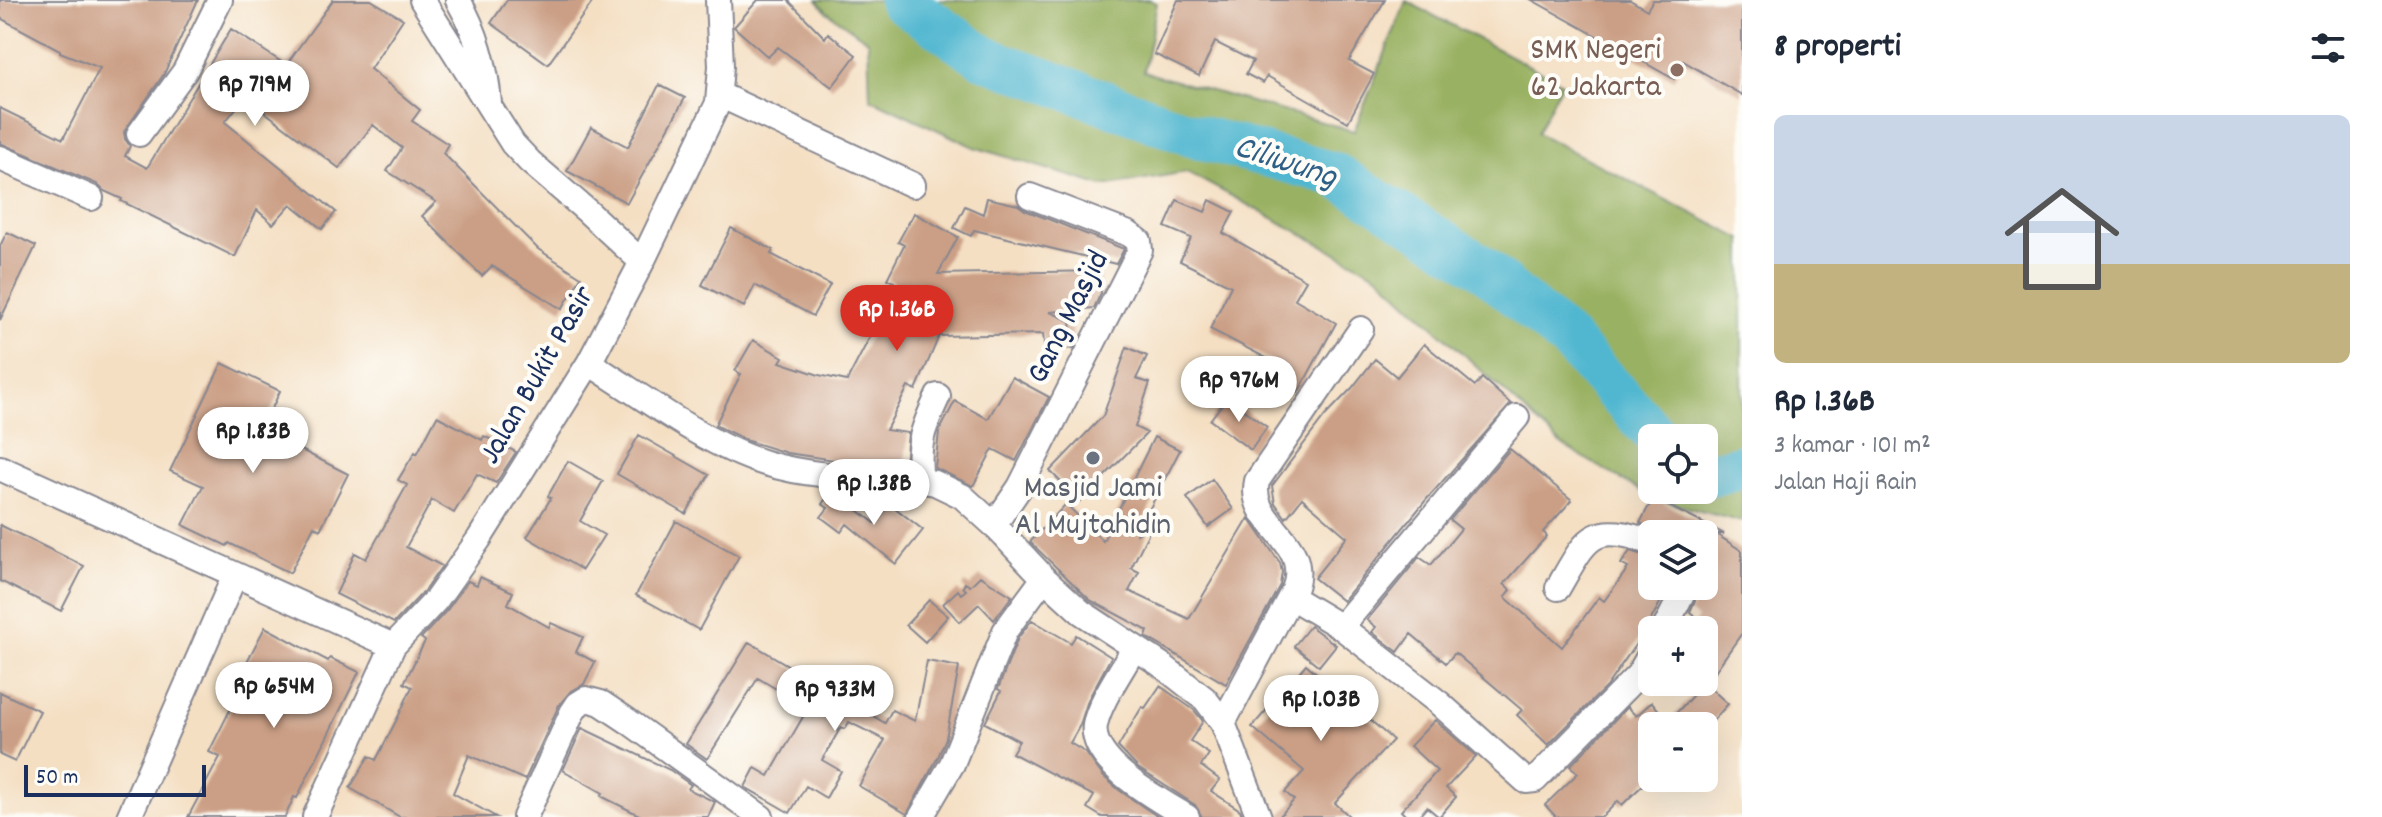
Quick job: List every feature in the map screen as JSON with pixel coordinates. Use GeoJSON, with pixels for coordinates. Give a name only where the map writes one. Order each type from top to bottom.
{"type":"FeatureCollection","features":[{"type":"Feature","properties":{"kind":"street"},"geometry":{"type":"LineString","coordinates":[[139,134],[185,71],[220,0]]}},
{"type":"Feature","properties":{"kind":"street"},"geometry":{"type":"LineString","coordinates":[[422,0],[500,127],[530,162],[642,262]]}},
{"type":"Feature","properties":{"kind":"street"},"geometry":{"type":"LineString","coordinates":[[458,0],[476,33],[486,66],[490,109]]}},
{"type":"Feature","properties":{"kind":"street"},"geometry":{"type":"LineString","coordinates":[[718,0],[720,95],[913,185]]}},
{"type":"Feature","properties":{"kind":"street","name":"Jalan Bukit Pasir"},"geometry":{"type":"LineString","coordinates":[[315,817],[393,646],[454,577],[589,363],[642,262],[720,95]]}},
{"type":"Feature","properties":{"kind":"street"},"geometry":{"type":"LineString","coordinates":[[0,158],[91,198]]}},
{"type":"Feature","properties":{"kind":"street","name":"Gang Masjid"},"geometry":{"type":"LineString","coordinates":[[994,525],[1020,487],[1140,250],[1139,241],[1129,234],[1030,196]]}},
{"type":"Feature","properties":{"kind":"street"},"geometry":{"type":"LineString","coordinates":[[1223,723],[1298,580],[1298,562],[1258,504],[1255,492],[1257,481],[1361,329]]}},
{"type":"Feature","properties":{"kind":"street"},"geometry":{"type":"LineString","coordinates":[[589,363],[708,436],[764,463],[824,474],[935,483],[962,496],[1081,612],[1198,692],[1215,709],[1259,817]]}},
{"type":"Feature","properties":{"kind":"street"},"geometry":{"type":"LineString","coordinates":[[921,481],[918,458],[921,432],[938,396]]}},
{"type":"Feature","properties":{"kind":"street"},"geometry":{"type":"LineString","coordinates":[[1341,627],[1517,417]]}},
{"type":"Feature","properties":{"kind":"street"},"geometry":{"type":"LineString","coordinates":[[0,468],[393,646]]}},
{"type":"Feature","properties":{"kind":"street"},"geometry":{"type":"LineString","coordinates":[[1558,588],[1576,557],[1597,534],[1615,531],[1638,538]]}},
{"type":"Feature","properties":{"kind":"street"},"geometry":{"type":"LineString","coordinates":[[129,817],[235,575]]}},
{"type":"Feature","properties":{"kind":"street"},"geometry":{"type":"LineString","coordinates":[[921,817],[959,750],[1005,631],[1044,578]]}},
{"type":"Feature","properties":{"kind":"street"},"geometry":{"type":"LineString","coordinates":[[1291,597],[1341,627],[1439,703],[1522,779],[1535,780],[1638,675]]}},
{"type":"Feature","properties":{"kind":"street"},"geometry":{"type":"LineString","coordinates":[[1134,648],[1100,711],[1094,727],[1097,739],[1113,764],[1134,784],[1187,817]]}},
{"type":"Feature","properties":{"kind":"street"},"geometry":{"type":"LineString","coordinates":[[525,817],[572,713],[586,699],[601,703],[628,721],[759,816]]}},
{"type":"Feature","properties":{"kind":"green space"},"geometry":{"type":"Polygon","coordinates":[[[817,0],[1150,0],[1157,3],[1144,72],[1354,131],[1406,1],[1562,83],[1537,133],[1742,239],[1742,522],[1674,504],[1718,504],[1718,424],[1638,424],[1638,489],[1562,445],[1378,275],[1187,172],[1103,186],[974,147],[870,98],[868,41],[826,11],[817,0]]]}},
{"type":"Feature","properties":{"kind":"building"},"geometry":{"type":"Polygon","coordinates":[[[0,0],[198,0],[164,74],[124,132],[130,146],[125,156],[147,168],[231,29],[286,65],[333,0],[371,0],[403,19],[370,69],[420,110],[412,121],[448,144],[443,153],[538,249],[581,277],[562,309],[492,266],[482,276],[422,216],[436,202],[387,171],[402,148],[373,125],[339,168],[245,97],[225,122],[336,212],[322,229],[291,204],[273,224],[257,210],[235,257],[121,201],[97,184],[0,143],[0,108],[63,139],[100,68],[60,52],[0,18],[0,0]]]}},
{"type":"Feature","properties":{"kind":"building"},"geometry":{"type":"Polygon","coordinates":[[[507,0],[594,0],[548,64],[491,23],[507,0]]]}},
{"type":"Feature","properties":{"kind":"building"},"geometry":{"type":"Polygon","coordinates":[[[758,0],[788,0],[825,38],[828,33],[856,55],[832,87],[778,47],[768,57],[734,27],[758,0]]]}},
{"type":"Feature","properties":{"kind":"building"},"geometry":{"type":"Polygon","coordinates":[[[1178,0],[1385,0],[1349,61],[1374,74],[1348,122],[1267,76],[1263,83],[1246,74],[1253,61],[1215,42],[1199,76],[1154,54],[1178,0]]]}},
{"type":"Feature","properties":{"kind":"building"},"geometry":{"type":"Polygon","coordinates":[[[1532,0],[1630,0],[1647,10],[1653,0],[1742,0],[1742,95],[1683,61],[1674,79],[1532,0]]]}},
{"type":"Feature","properties":{"kind":"building"},"geometry":{"type":"Polygon","coordinates":[[[659,85],[685,98],[627,203],[567,171],[591,127],[628,147],[659,85]]]}},
{"type":"Feature","properties":{"kind":"building"},"geometry":{"type":"Polygon","coordinates":[[[987,198],[1018,205],[1124,249],[1116,264],[974,230],[971,236],[954,228],[965,206],[983,214],[987,198]]]}},
{"type":"Feature","properties":{"kind":"building"},"geometry":{"type":"Polygon","coordinates":[[[1177,200],[1205,212],[1210,200],[1234,212],[1223,233],[1306,280],[1295,299],[1336,323],[1298,393],[1273,380],[1280,365],[1210,329],[1231,286],[1180,261],[1191,238],[1165,227],[1177,200]]]}},
{"type":"Feature","properties":{"kind":"building"},"geometry":{"type":"Polygon","coordinates":[[[914,213],[958,237],[938,274],[1099,271],[1101,293],[1094,308],[1050,312],[1071,321],[1074,348],[1045,352],[1043,334],[939,336],[916,390],[908,387],[886,430],[908,433],[905,464],[841,461],[787,453],[748,441],[715,425],[741,374],[735,371],[753,340],[783,357],[780,362],[847,381],[873,331],[869,329],[894,282],[887,279],[904,245],[898,242],[914,213]]]}},
{"type":"Feature","properties":{"kind":"building"},"geometry":{"type":"Polygon","coordinates":[[[731,228],[773,250],[771,254],[830,285],[813,316],[755,285],[744,307],[702,285],[731,228]]]}},
{"type":"Feature","properties":{"kind":"building"},"geometry":{"type":"Polygon","coordinates":[[[7,232],[36,246],[0,320],[0,246],[7,232]]]}},
{"type":"Feature","properties":{"kind":"building"},"geometry":{"type":"Polygon","coordinates":[[[1424,344],[1475,386],[1482,378],[1511,404],[1343,601],[1314,578],[1347,537],[1302,498],[1286,518],[1275,503],[1272,486],[1325,416],[1375,359],[1397,377],[1424,344]]]}},
{"type":"Feature","properties":{"kind":"building"},"geometry":{"type":"Polygon","coordinates":[[[1127,347],[1147,356],[1136,379],[1150,383],[1135,427],[1147,433],[1080,501],[1050,471],[1103,416],[1127,347]]]}},
{"type":"Feature","properties":{"kind":"building"},"geometry":{"type":"Polygon","coordinates":[[[222,363],[280,391],[262,430],[348,474],[320,530],[314,526],[290,573],[229,543],[227,546],[183,525],[203,486],[170,471],[222,363]]]}},
{"type":"Feature","properties":{"kind":"building"},"geometry":{"type":"Polygon","coordinates":[[[1012,377],[1049,397],[1016,461],[993,449],[973,486],[935,468],[939,432],[955,401],[988,419],[1012,377]]]}},
{"type":"Feature","properties":{"kind":"building"},"geometry":{"type":"Polygon","coordinates":[[[1227,398],[1267,427],[1251,450],[1210,420],[1227,398]]]}},
{"type":"Feature","properties":{"kind":"building"},"geometry":{"type":"Polygon","coordinates":[[[437,416],[482,440],[484,436],[516,452],[496,483],[477,474],[454,513],[432,500],[406,547],[442,566],[394,623],[336,594],[355,553],[366,559],[407,485],[398,480],[415,452],[417,454],[437,416]]]}},
{"type":"Feature","properties":{"kind":"building"},"geometry":{"type":"Polygon","coordinates":[[[639,435],[709,475],[686,514],[617,474],[639,435]]]}},
{"type":"Feature","properties":{"kind":"building"},"geometry":{"type":"Polygon","coordinates":[[[1154,437],[1180,450],[1136,535],[1154,522],[1131,568],[1139,572],[1129,591],[1189,619],[1249,518],[1280,563],[1280,585],[1226,684],[1146,637],[1148,631],[1090,600],[1030,542],[1066,504],[1103,541],[1154,437]]]}},
{"type":"Feature","properties":{"kind":"building"},"geometry":{"type":"Polygon","coordinates":[[[1510,449],[1572,500],[1543,532],[1547,536],[1504,584],[1511,590],[1505,597],[1562,647],[1599,597],[1604,601],[1628,568],[1621,564],[1630,551],[1638,554],[1638,600],[1662,600],[1653,616],[1638,616],[1638,641],[1606,687],[1548,745],[1517,715],[1522,710],[1455,653],[1446,663],[1411,634],[1398,652],[1372,632],[1376,627],[1367,620],[1419,557],[1431,565],[1461,529],[1450,520],[1510,449]]]}},
{"type":"Feature","properties":{"kind":"building"},"geometry":{"type":"Polygon","coordinates":[[[568,461],[603,481],[580,521],[604,535],[582,570],[527,537],[551,498],[548,496],[568,461]]]}},
{"type":"Feature","properties":{"kind":"building"},"geometry":{"type":"Polygon","coordinates":[[[1212,479],[1233,509],[1208,527],[1187,498],[1212,479]]]}},
{"type":"Feature","properties":{"kind":"building"},"geometry":{"type":"Polygon","coordinates":[[[832,491],[875,523],[890,504],[923,530],[896,564],[847,524],[841,532],[821,517],[828,508],[822,504],[832,491]]]}},
{"type":"Feature","properties":{"kind":"building"},"geometry":{"type":"Polygon","coordinates":[[[1650,504],[1665,504],[1696,520],[1642,520],[1650,504]]]}},
{"type":"Feature","properties":{"kind":"building"},"geometry":{"type":"Polygon","coordinates":[[[676,521],[739,556],[699,630],[636,595],[676,521]]]}},
{"type":"Feature","properties":{"kind":"building"},"geometry":{"type":"Polygon","coordinates":[[[0,525],[84,566],[61,611],[0,581],[0,525]]]}},
{"type":"Feature","properties":{"kind":"building"},"geometry":{"type":"Polygon","coordinates":[[[1718,535],[1742,551],[1742,633],[1718,667],[1718,616],[1695,616],[1690,612],[1695,600],[1718,600],[1718,535]]]}},
{"type":"Feature","properties":{"kind":"building"},"geometry":{"type":"Polygon","coordinates":[[[980,576],[1012,596],[994,620],[979,604],[960,622],[943,604],[958,590],[961,594],[966,590],[963,587],[965,583],[970,586],[980,576]]]}},
{"type":"Feature","properties":{"kind":"building"},"geometry":{"type":"Polygon","coordinates":[[[480,577],[513,592],[508,604],[549,627],[551,623],[583,637],[576,652],[595,662],[584,684],[570,692],[559,705],[525,780],[469,755],[453,793],[496,817],[400,817],[350,788],[369,756],[376,760],[399,715],[412,687],[404,683],[425,641],[421,638],[468,581],[477,585],[480,577]]]}},
{"type":"Feature","properties":{"kind":"building"},"geometry":{"type":"Polygon","coordinates":[[[929,600],[948,616],[925,642],[906,625],[929,600]]]}},
{"type":"Feature","properties":{"kind":"building"},"geometry":{"type":"Polygon","coordinates":[[[1032,620],[1071,643],[1076,635],[1111,657],[1070,743],[1086,753],[1103,776],[1119,790],[1158,817],[1102,817],[1087,808],[1094,796],[1012,753],[1019,741],[985,723],[1001,691],[998,689],[1018,638],[1032,620]]]}},
{"type":"Feature","properties":{"kind":"building"},"geometry":{"type":"Polygon","coordinates":[[[1310,626],[1336,645],[1319,666],[1294,646],[1310,626]]]}},
{"type":"Feature","properties":{"kind":"building"},"geometry":{"type":"Polygon","coordinates":[[[265,627],[328,661],[330,658],[359,672],[285,817],[188,817],[220,757],[209,752],[247,676],[241,673],[265,627]]]}},
{"type":"Feature","properties":{"kind":"building"},"geometry":{"type":"Polygon","coordinates":[[[749,642],[885,723],[892,710],[915,721],[927,661],[959,667],[946,738],[907,814],[859,786],[885,740],[849,722],[845,729],[841,727],[822,760],[841,771],[826,798],[806,786],[790,813],[745,787],[755,768],[769,776],[808,708],[758,678],[707,759],[686,744],[749,642]]]}},
{"type":"Feature","properties":{"kind":"building"},"geometry":{"type":"Polygon","coordinates":[[[1306,664],[1393,740],[1335,803],[1350,817],[1279,817],[1294,800],[1285,792],[1304,771],[1252,727],[1306,664]]]}},
{"type":"Feature","properties":{"kind":"building"},"geometry":{"type":"Polygon","coordinates":[[[1160,686],[1194,710],[1203,721],[1190,741],[1209,754],[1201,766],[1220,780],[1211,791],[1240,810],[1243,817],[1202,817],[1195,805],[1138,768],[1118,747],[1142,707],[1145,708],[1160,686]]]}},
{"type":"Feature","properties":{"kind":"building"},"geometry":{"type":"Polygon","coordinates":[[[0,692],[40,711],[15,762],[0,755],[0,692]]]}},
{"type":"Feature","properties":{"kind":"building"},"geometry":{"type":"Polygon","coordinates":[[[1718,695],[1728,704],[1718,715],[1718,712],[1677,712],[1692,696],[1718,695]]]}},
{"type":"Feature","properties":{"kind":"building"},"geometry":{"type":"Polygon","coordinates":[[[1652,702],[1660,712],[1641,712],[1652,702]]]}},
{"type":"Feature","properties":{"kind":"building"},"geometry":{"type":"Polygon","coordinates":[[[1627,707],[1636,716],[1638,714],[1638,790],[1622,805],[1618,801],[1602,817],[1556,817],[1545,805],[1578,773],[1570,766],[1627,707]]]}},
{"type":"Feature","properties":{"kind":"building"},"geometry":{"type":"Polygon","coordinates":[[[1435,720],[1476,756],[1446,788],[1456,797],[1439,817],[1427,807],[1418,817],[1407,817],[1401,811],[1437,771],[1410,746],[1435,720]]]}},
{"type":"Feature","properties":{"kind":"building"},"geometry":{"type":"Polygon","coordinates":[[[582,728],[670,770],[691,785],[688,789],[715,802],[708,817],[643,817],[601,796],[603,793],[563,770],[582,728]]]}},
{"type":"Feature","properties":{"kind":"waterway","name":"Ciliwung"},"geometry":{"type":"LineString","coordinates":[[900,0],[983,57],[1195,136],[1334,174],[1482,267],[1569,341],[1645,424]]}},
{"type":"Feature","properties":{"kind":"waterway","name":"Ciliwung"},"geometry":{"type":"LineString","coordinates":[[1718,473],[1742,466]]}},
{"type":"Feature","properties":{"kind":"place","name":"SMK Negeri 62 Jakarta"},"geometry":{"type":"Point","coordinates":[1677,70]}},
{"type":"Feature","properties":{"kind":"place","name":"Masjid Jami Al Mujtahidin"},"geometry":{"type":"Point","coordinates":[1093,458]}}]}
